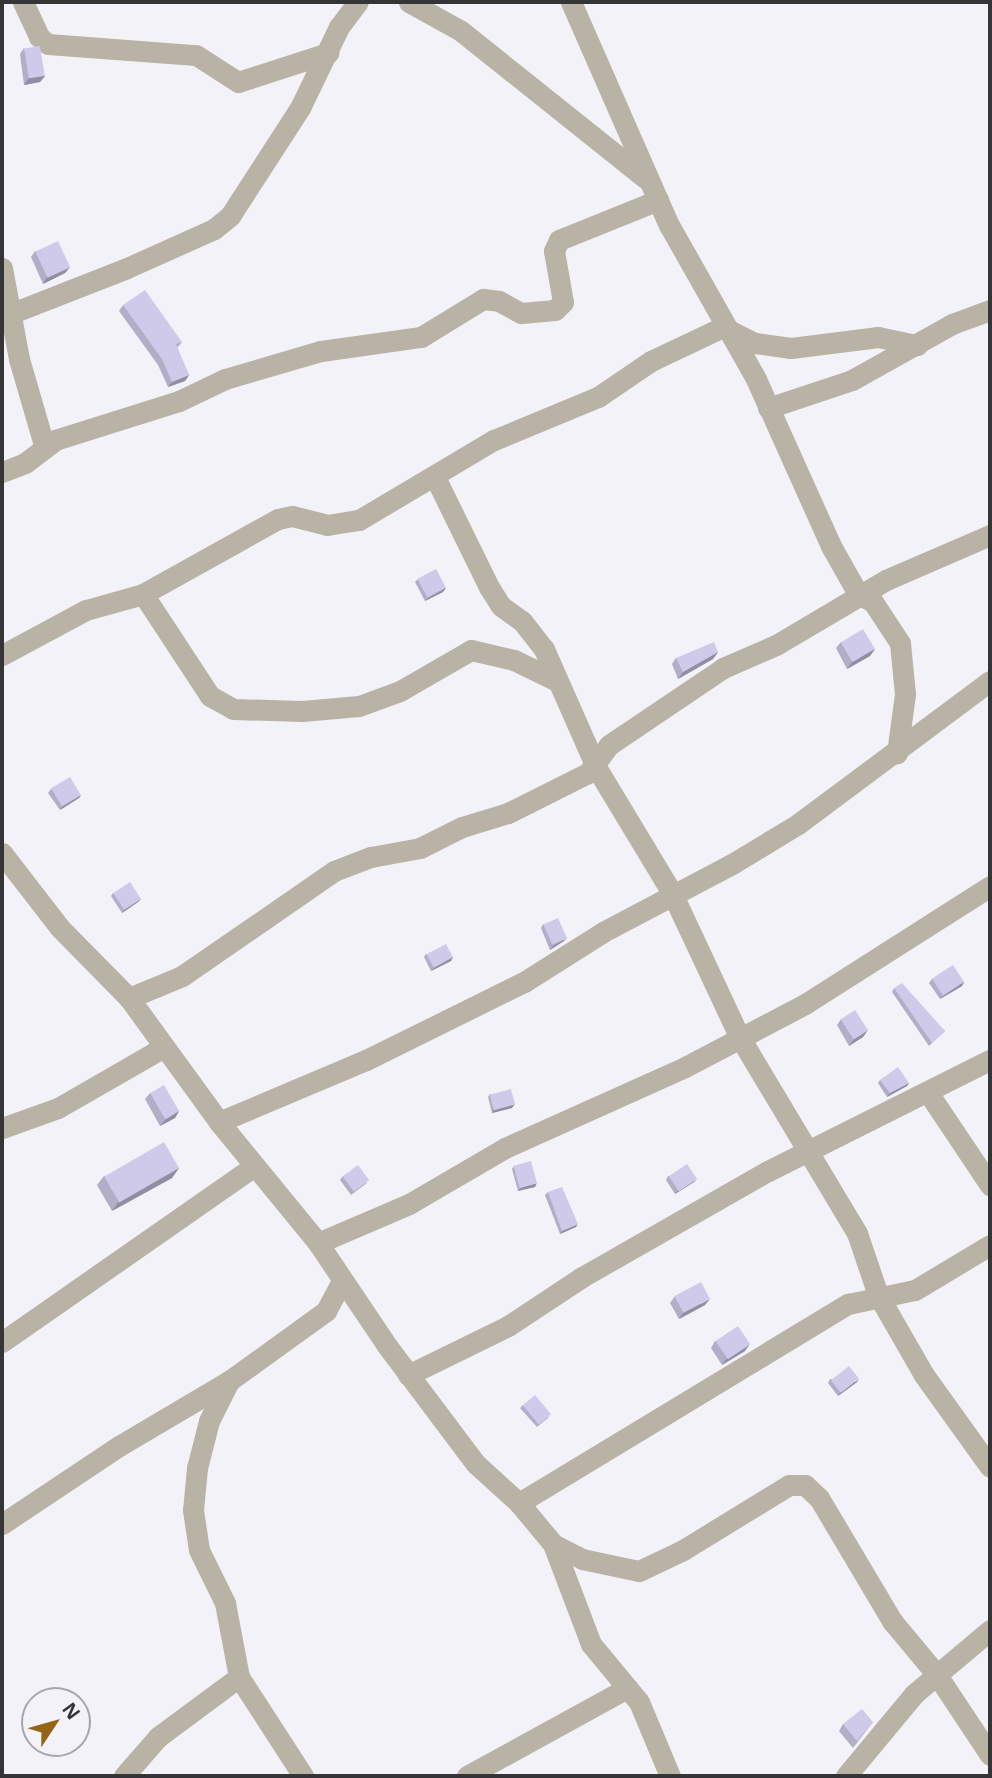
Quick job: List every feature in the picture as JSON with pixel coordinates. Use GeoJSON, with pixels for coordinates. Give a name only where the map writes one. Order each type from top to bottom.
{"type":"FeatureCollection","features":[{"type":"Feature","properties":{"kind":"street"},"geometry":{"type":"LineString","coordinates":[[23,2],[39,37],[48,44],[196,55],[238,82],[328,52]]}},
{"type":"Feature","properties":{"kind":"street"},"geometry":{"type":"LineString","coordinates":[[7,314],[214,229],[248,191],[277,138],[300,108],[328,52],[358,2]]}},
{"type":"Feature","properties":{"kind":"street"},"geometry":{"type":"LineString","coordinates":[[409,2],[461,31],[654,191]]}},
{"type":"Feature","properties":{"kind":"street"},"geometry":{"type":"LineString","coordinates":[[570,2],[654,191],[723,327],[756,379],[858,594],[873,602],[904,652],[904,703],[897,753]]}},
{"type":"Feature","properties":{"kind":"street"},"geometry":{"type":"LineString","coordinates":[[2,472],[24,463],[44,445],[281,362],[421,337],[483,299],[499,301],[521,313],[555,310],[563,302],[554,251],[559,240],[654,191]]}},
{"type":"Feature","properties":{"kind":"street"},"geometry":{"type":"LineString","coordinates":[[2,273],[7,314],[44,445]]}},
{"type":"Feature","properties":{"kind":"street"},"geometry":{"type":"LineString","coordinates":[[768,408],[852,380],[961,319],[990,310]]}},
{"type":"Feature","properties":{"kind":"street"},"geometry":{"type":"LineString","coordinates":[[723,327],[755,344],[791,348],[878,337],[917,345]]}},
{"type":"Feature","properties":{"kind":"street"},"geometry":{"type":"LineString","coordinates":[[2,655],[86,610],[143,594],[278,519],[292,516],[327,525],[359,520],[494,440],[598,397],[651,361],[685,349],[723,327]]}},
{"type":"Feature","properties":{"kind":"street"},"geometry":{"type":"LineString","coordinates":[[435,477],[489,587],[501,606],[532,631],[596,767],[672,893],[739,1036],[857,1233],[878,1295],[924,1375],[990,1467]]}},
{"type":"Feature","properties":{"kind":"street"},"geometry":{"type":"LineString","coordinates":[[129,998],[182,976],[334,871],[371,857],[420,848],[462,827],[508,813],[596,767],[609,745],[670,701],[723,668],[776,645],[858,594],[990,535]]}},
{"type":"Feature","properties":{"kind":"street"},"geometry":{"type":"LineString","coordinates":[[143,594],[210,696],[233,709],[302,712],[359,706],[400,691],[471,650],[514,660],[556,681]]}},
{"type":"Feature","properties":{"kind":"street"},"geometry":{"type":"LineString","coordinates":[[219,1122],[366,1060],[524,982],[672,893],[798,824],[897,753],[990,681]]}},
{"type":"Feature","properties":{"kind":"street"},"geometry":{"type":"LineString","coordinates":[[2,853],[60,928],[129,998],[219,1122],[318,1243],[408,1374],[476,1464],[519,1503],[553,1544],[591,1644],[627,1688],[652,1727],[670,1776]]}},
{"type":"Feature","properties":{"kind":"street"},"geometry":{"type":"LineString","coordinates":[[318,1243],[409,1204],[505,1148],[685,1067],[739,1036],[805,1004],[990,886]]}},
{"type":"Feature","properties":{"kind":"street"},"geometry":{"type":"LineString","coordinates":[[2,1128],[58,1108],[164,1047]]}},
{"type":"Feature","properties":{"kind":"street"},"geometry":{"type":"LineString","coordinates":[[408,1374],[508,1326],[582,1277],[808,1150],[929,1094],[990,1060]]}},
{"type":"Feature","properties":{"kind":"street"},"geometry":{"type":"LineString","coordinates":[[929,1094],[990,1185]]}},
{"type":"Feature","properties":{"kind":"street"},"geometry":{"type":"LineString","coordinates":[[2,1342],[254,1166]]}},
{"type":"Feature","properties":{"kind":"street"},"geometry":{"type":"LineString","coordinates":[[519,1503],[848,1304],[878,1295],[915,1290],[990,1245]]}},
{"type":"Feature","properties":{"kind":"street"},"geometry":{"type":"LineString","coordinates":[[2,1524],[119,1446],[229,1381],[326,1311],[342,1281]]}},
{"type":"Feature","properties":{"kind":"street"},"geometry":{"type":"LineString","coordinates":[[229,1381],[204,1438],[193,1510],[203,1562],[225,1604],[239,1677],[303,1776]]}},
{"type":"Feature","properties":{"kind":"street"},"geometry":{"type":"LineString","coordinates":[[553,1544],[582,1559],[639,1571],[683,1550],[789,1485],[805,1485],[819,1498],[892,1620],[937,1675],[990,1755]]}},
{"type":"Feature","properties":{"kind":"street"},"geometry":{"type":"LineString","coordinates":[[846,1776],[914,1695],[990,1630]]}},
{"type":"Feature","properties":{"kind":"street"},"geometry":{"type":"LineString","coordinates":[[124,1776],[158,1737],[239,1677]]}},
{"type":"Feature","properties":{"kind":"street"},"geometry":{"type":"LineString","coordinates":[[467,1776],[590,1712],[627,1688]]}},
{"type":"Feature","properties":{"kind":"building"},"geometry":{"type":"Polygon","coordinates":[[[40,46],[45,76],[29,78],[24,49],[40,46]]]}},
{"type":"Feature","properties":{"kind":"building"},"geometry":{"type":"Polygon","coordinates":[[[58,241],[70,267],[48,278],[35,252],[58,241]]]}},
{"type":"Feature","properties":{"kind":"building"},"geometry":{"type":"Polygon","coordinates":[[[145,290],[182,342],[176,344],[189,375],[172,382],[162,359],[123,305],[145,290]]]}},
{"type":"Feature","properties":{"kind":"building"},"geometry":{"type":"Polygon","coordinates":[[[436,569],[446,588],[427,597],[417,579],[436,569]]]}},
{"type":"Feature","properties":{"kind":"building"},"geometry":{"type":"Polygon","coordinates":[[[863,629],[875,649],[853,662],[841,642],[863,629]]]}},
{"type":"Feature","properties":{"kind":"building"},"geometry":{"type":"Polygon","coordinates":[[[714,642],[718,652],[683,672],[676,658],[714,642]]]}},
{"type":"Feature","properties":{"kind":"building"},"geometry":{"type":"Polygon","coordinates":[[[70,777],[81,795],[62,806],[51,788],[70,777]]]}},
{"type":"Feature","properties":{"kind":"building"},"geometry":{"type":"Polygon","coordinates":[[[130,882],[141,899],[124,910],[113,893],[130,882]]]}},
{"type":"Feature","properties":{"kind":"building"},"geometry":{"type":"Polygon","coordinates":[[[558,918],[567,938],[552,945],[543,925],[558,918]]]}},
{"type":"Feature","properties":{"kind":"building"},"geometry":{"type":"Polygon","coordinates":[[[446,944],[453,957],[434,968],[427,954],[446,944]]]}},
{"type":"Feature","properties":{"kind":"building"},"geometry":{"type":"Polygon","coordinates":[[[953,965],[964,982],[943,995],[932,979],[953,965]]]}},
{"type":"Feature","properties":{"kind":"building"},"geometry":{"type":"Polygon","coordinates":[[[902,983],[945,1031],[932,1043],[894,988],[902,983]]]}},
{"type":"Feature","properties":{"kind":"building"},"geometry":{"type":"Polygon","coordinates":[[[855,1010],[868,1030],[854,1039],[841,1019],[855,1010]]]}},
{"type":"Feature","properties":{"kind":"building"},"geometry":{"type":"Polygon","coordinates":[[[898,1067],[909,1083],[890,1093],[880,1080],[898,1067]]]}},
{"type":"Feature","properties":{"kind":"building"},"geometry":{"type":"Polygon","coordinates":[[[164,1085],[179,1111],[165,1119],[150,1093],[164,1085]]]}},
{"type":"Feature","properties":{"kind":"building"},"geometry":{"type":"Polygon","coordinates":[[[511,1089],[515,1104],[494,1110],[490,1095],[511,1089]]]}},
{"type":"Feature","properties":{"kind":"building"},"geometry":{"type":"Polygon","coordinates":[[[164,1142],[179,1168],[119,1202],[104,1176],[164,1142]]]}},
{"type":"Feature","properties":{"kind":"building"},"geometry":{"type":"Polygon","coordinates":[[[531,1161],[537,1183],[520,1188],[514,1166],[531,1161]]]}},
{"type":"Feature","properties":{"kind":"building"},"geometry":{"type":"Polygon","coordinates":[[[687,1164],[697,1179],[679,1191],[669,1176],[687,1164]]]}},
{"type":"Feature","properties":{"kind":"building"},"geometry":{"type":"Polygon","coordinates":[[[358,1165],[369,1180],[354,1192],[343,1176],[358,1165]]]}},
{"type":"Feature","properties":{"kind":"building"},"geometry":{"type":"Polygon","coordinates":[[[562,1187],[578,1224],[562,1231],[548,1192],[562,1187]]]}},
{"type":"Feature","properties":{"kind":"building"},"geometry":{"type":"Polygon","coordinates":[[[701,1282],[710,1299],[683,1313],[675,1296],[701,1282]]]}},
{"type":"Feature","properties":{"kind":"building"},"geometry":{"type":"Polygon","coordinates":[[[738,1326],[750,1344],[728,1359],[716,1341],[738,1326]]]}},
{"type":"Feature","properties":{"kind":"building"},"geometry":{"type":"Polygon","coordinates":[[[849,1366],[859,1379],[841,1393],[831,1380],[849,1366]]]}},
{"type":"Feature","properties":{"kind":"building"},"geometry":{"type":"Polygon","coordinates":[[[535,1395],[551,1414],[539,1424],[523,1405],[535,1395]]]}},
{"type":"Feature","properties":{"kind":"building"},"geometry":{"type":"Polygon","coordinates":[[[862,1709],[873,1722],[857,1741],[843,1724],[862,1709]]]}}]}
